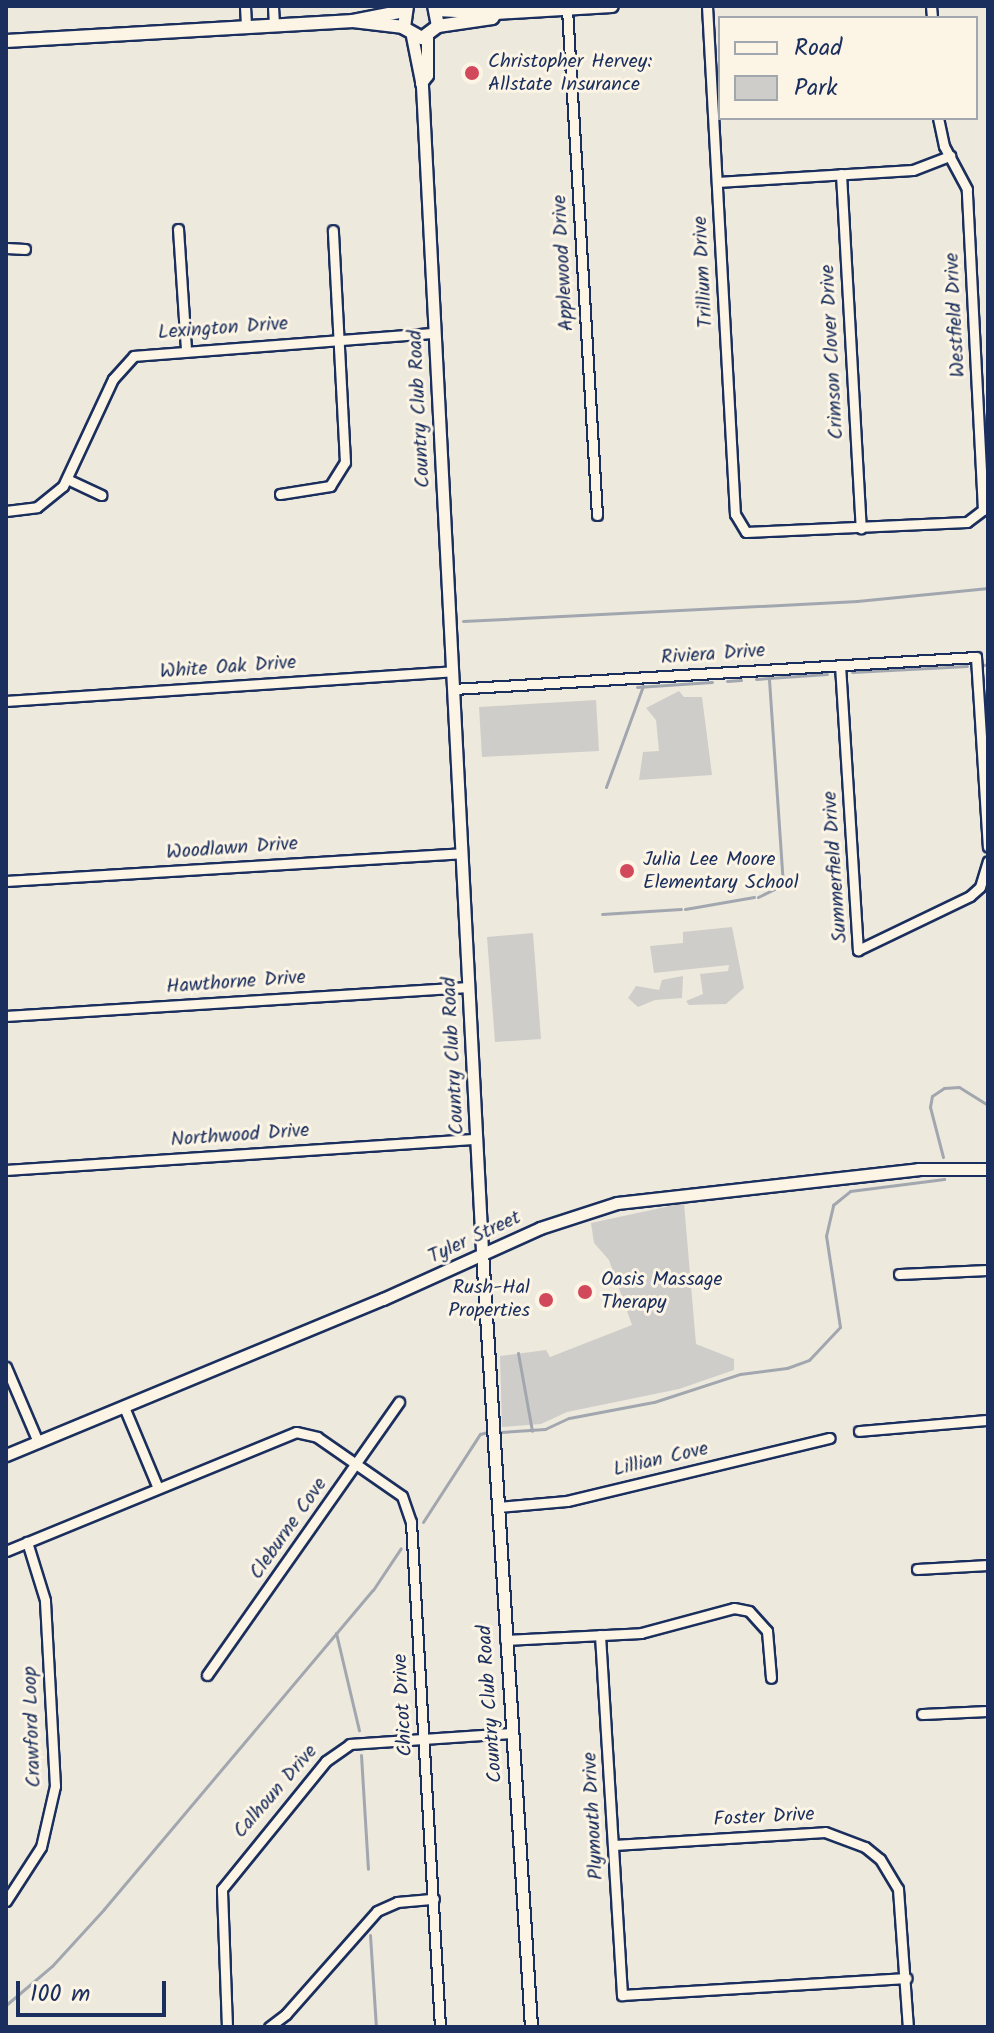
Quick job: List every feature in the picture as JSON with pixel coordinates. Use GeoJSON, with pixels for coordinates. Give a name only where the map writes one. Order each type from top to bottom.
{"type":"FeatureCollection","features":[{"type":"Feature","properties":{"kind":"main road"},"geometry":{"type":"LineString","coordinates":[[438,26],[436,8],[496,13],[612,6]]}},
{"type":"Feature","properties":{"kind":"main road"},"geometry":{"type":"LineString","coordinates":[[6,41],[353,21],[406,8],[408,31]]}},
{"type":"Feature","properties":{"kind":"main road"},"geometry":{"type":"LineString","coordinates":[[353,21],[427,37],[438,26],[492,18],[496,13]]}},
{"type":"Feature","properties":{"kind":"street"},"geometry":{"type":"LineString","coordinates":[[245,6],[246,26]]}},
{"type":"Feature","properties":{"kind":"street"},"geometry":{"type":"LineString","coordinates":[[273,6],[274,24]]}},
{"type":"Feature","properties":{"kind":"street","name":"Trillium Drive"},"geometry":{"type":"LineString","coordinates":[[707,6],[735,514],[746,532],[861,528]]}},
{"type":"Feature","properties":{"kind":"street","name":"Applewood Drive"},"geometry":{"type":"LineString","coordinates":[[567,9],[597,515]]}},
{"type":"Feature","properties":{"kind":"street","name":"Country Club Road"},"geometry":{"type":"LineString","coordinates":[[408,31],[421,83],[482,1252],[531,2027]]}},
{"type":"Feature","properties":{"kind":"street","name":"Country Club Road"},"geometry":{"type":"LineString","coordinates":[[421,83],[427,75],[427,37]]}},
{"type":"Feature","properties":{"kind":"street","name":"Westfield Drive"},"geometry":{"type":"LineString","coordinates":[[861,528],[967,522],[979,516],[985,499],[967,189],[950,156],[939,120]]}},
{"type":"Feature","properties":{"kind":"street"},"geometry":{"type":"LineString","coordinates":[[717,182],[924,169],[950,156]]}},
{"type":"Feature","properties":{"kind":"street","name":"Crimson Clover Drive"},"geometry":{"type":"LineString","coordinates":[[841,174],[861,528]]}},
{"type":"Feature","properties":{"kind":"street"},"geometry":{"type":"LineString","coordinates":[[178,229],[186,349]]}},
{"type":"Feature","properties":{"kind":"street"},"geometry":{"type":"LineString","coordinates":[[280,494],[319,491],[330,486],[342,471],[340,339],[333,230]]}},
{"type":"Feature","properties":{"kind":"street"},"geometry":{"type":"LineString","coordinates":[[6,248],[25,249]]}},
{"type":"Feature","properties":{"kind":"street","name":"Lexington Drive"},"geometry":{"type":"LineString","coordinates":[[6,511],[47,502],[67,479],[126,361],[143,353],[434,333]]}},
{"type":"Feature","properties":{"kind":"street"},"geometry":{"type":"LineString","coordinates":[[67,479],[101,495]]}},
{"type":"Feature","properties":{"kind":"street","name":"Riviera Drive"},"geometry":{"type":"LineString","coordinates":[[453,689],[976,657],[984,725]]}},
{"type":"Feature","properties":{"kind":"street","name":"Summerfield Drive"},"geometry":{"type":"LineString","coordinates":[[840,665],[858,950],[970,896],[980,887],[988,861]]}},
{"type":"Feature","properties":{"kind":"street","name":"White Oak Drive"},"geometry":{"type":"LineString","coordinates":[[6,701],[452,671]]}},
{"type":"Feature","properties":{"kind":"street"},"geometry":{"type":"LineString","coordinates":[[984,725],[988,847]]}},
{"type":"Feature","properties":{"kind":"street","name":"Woodlawn Drive"},"geometry":{"type":"LineString","coordinates":[[6,881],[461,853]]}},
{"type":"Feature","properties":{"kind":"street","name":"Hawthorne Drive"},"geometry":{"type":"LineString","coordinates":[[6,1016],[468,987]]}},
{"type":"Feature","properties":{"kind":"street","name":"Northwood Drive"},"geometry":{"type":"LineString","coordinates":[[6,1170],[476,1139]]}},
{"type":"Feature","properties":{"kind":"street","name":"Tyler Street"},"geometry":{"type":"LineString","coordinates":[[6,1455],[424,1282],[482,1252],[570,1217],[647,1197],[918,1169],[988,1169]]}},
{"type":"Feature","properties":{"kind":"street"},"geometry":{"type":"LineString","coordinates":[[899,1274],[988,1270]]}},
{"type":"Feature","properties":{"kind":"street"},"geometry":{"type":"LineString","coordinates":[[6,1367],[38,1442]]}},
{"type":"Feature","properties":{"kind":"street","name":"Cleburne Cove"},"geometry":{"type":"LineString","coordinates":[[207,1675],[399,1402]]}},
{"type":"Feature","properties":{"kind":"street"},"geometry":{"type":"LineString","coordinates":[[6,1551],[157,1486],[124,1407]]}},
{"type":"Feature","properties":{"kind":"street"},"geometry":{"type":"LineString","coordinates":[[859,1431],[988,1420]]}},
{"type":"Feature","properties":{"kind":"street","name":"Chicot Drive"},"geometry":{"type":"LineString","coordinates":[[157,1486],[296,1432],[307,1433],[402,1496],[409,1509],[440,2027]]}},
{"type":"Feature","properties":{"kind":"street","name":"Lillian Cove"},"geometry":{"type":"LineString","coordinates":[[498,1507],[567,1501],[830,1438]]}},
{"type":"Feature","properties":{"kind":"street","name":"Crawford Loop"},"geometry":{"type":"LineString","coordinates":[[6,1901],[41,1847],[55,1786],[45,1600],[27,1542]]}},
{"type":"Feature","properties":{"kind":"street"},"geometry":{"type":"LineString","coordinates":[[917,1569],[988,1565]]}},
{"type":"Feature","properties":{"kind":"street"},"geometry":{"type":"LineString","coordinates":[[505,1640],[600,1635],[670,1627],[734,1608],[749,1611],[767,1631],[771,1678]]}},
{"type":"Feature","properties":{"kind":"street","name":"Plymouth Drive"},"geometry":{"type":"LineString","coordinates":[[600,1635],[622,1995],[906,1978]]}},
{"type":"Feature","properties":{"kind":"street"},"geometry":{"type":"LineString","coordinates":[[922,1714],[988,1711]]}},
{"type":"Feature","properties":{"kind":"street","name":"Calhoun Drive"},"geometry":{"type":"LineString","coordinates":[[227,2027],[219,1901],[227,1877],[337,1750],[362,1742],[511,1733]]}},
{"type":"Feature","properties":{"kind":"street","name":"Foster Drive"},"geometry":{"type":"LineString","coordinates":[[614,1845],[825,1832],[848,1838],[880,1859],[898,1889],[908,2027]]}},
{"type":"Feature","properties":{"kind":"street"},"geometry":{"type":"LineString","coordinates":[[269,2027],[286,2014],[377,1911],[397,1902],[434,1899]]}},
{"type":"Feature","properties":{"kind":"green space"},"geometry":{"type":"Polygon","coordinates":[[[679,691],[684,697],[702,697],[712,775],[639,780],[643,752],[659,751],[656,720],[646,708],[679,691]]]}},
{"type":"Feature","properties":{"kind":"green space"},"geometry":{"type":"Polygon","coordinates":[[[596,700],[599,751],[482,757],[479,707],[596,700]]]}},
{"type":"Feature","properties":{"kind":"green space"},"geometry":{"type":"Polygon","coordinates":[[[732,927],[744,988],[726,1004],[689,1005],[686,1001],[703,994],[700,974],[728,971],[729,965],[654,973],[650,946],[683,943],[683,932],[732,927]]]}},
{"type":"Feature","properties":{"kind":"green space"},"geometry":{"type":"Polygon","coordinates":[[[533,933],[541,1039],[495,1042],[487,937],[533,933]]]}},
{"type":"Feature","properties":{"kind":"green space"},"geometry":{"type":"Polygon","coordinates":[[[683,976],[682,998],[655,1000],[638,1007],[628,998],[636,986],[659,990],[662,980],[683,976]]]}},
{"type":"Feature","properties":{"kind":"green space"},"geometry":{"type":"Polygon","coordinates":[[[684,1203],[696,1344],[734,1359],[734,1370],[679,1389],[567,1412],[541,1424],[502,1427],[500,1356],[546,1350],[550,1357],[632,1325],[609,1260],[594,1243],[591,1223],[684,1203]]]}},
{"type":"Feature","properties":{"kind":"waterway"},"geometry":{"type":"LineString","coordinates":[[463,621],[857,601],[988,588]]}},
{"type":"Feature","properties":{"kind":"waterway"},"geometry":{"type":"LineString","coordinates":[[984,665],[988,664]]}},
{"type":"Feature","properties":{"kind":"waterway"},"geometry":{"type":"LineString","coordinates":[[852,672],[967,666]]}},
{"type":"Feature","properties":{"kind":"waterway"},"geometry":{"type":"LineString","coordinates":[[756,679],[827,674]]}},
{"type":"Feature","properties":{"kind":"waterway"},"geometry":{"type":"LineString","coordinates":[[758,897],[783,885],[769,678]]}},
{"type":"Feature","properties":{"kind":"waterway"},"geometry":{"type":"LineString","coordinates":[[727,681],[741,680]]}},
{"type":"Feature","properties":{"kind":"waterway"},"geometry":{"type":"LineString","coordinates":[[637,687],[712,682]]}},
{"type":"Feature","properties":{"kind":"waterway"},"geometry":{"type":"LineString","coordinates":[[606,787],[643,686]]}},
{"type":"Feature","properties":{"kind":"waterway"},"geometry":{"type":"LineString","coordinates":[[685,909],[754,897]]}},
{"type":"Feature","properties":{"kind":"waterway"},"geometry":{"type":"LineString","coordinates":[[602,914],[681,909]]}},
{"type":"Feature","properties":{"kind":"waterway"},"geometry":{"type":"LineString","coordinates":[[943,1157],[930,1107],[932,1096],[944,1088],[959,1087],[988,1105]]}},
{"type":"Feature","properties":{"kind":"waterway"},"geometry":{"type":"LineString","coordinates":[[501,1432],[545,1429],[569,1418],[654,1402],[740,1374],[787,1368],[809,1360],[840,1327],[826,1236],[833,1205],[850,1191],[944,1179]]}},
{"type":"Feature","properties":{"kind":"waterway"},"geometry":{"type":"LineString","coordinates":[[518,1353],[532,1431]]}},
{"type":"Feature","properties":{"kind":"waterway"},"geometry":{"type":"LineString","coordinates":[[423,1522],[480,1434],[488,1432]]}},
{"type":"Feature","properties":{"kind":"waterway"},"geometry":{"type":"LineString","coordinates":[[6,2005],[52,1966],[104,1909],[373,1590],[401,1548]]}},
{"type":"Feature","properties":{"kind":"waterway"},"geometry":{"type":"LineString","coordinates":[[336,1633],[359,1730]]}},
{"type":"Feature","properties":{"kind":"waterway"},"geometry":{"type":"LineString","coordinates":[[361,1755],[368,1869]]}},
{"type":"Feature","properties":{"kind":"waterway"},"geometry":{"type":"LineString","coordinates":[[370,1935],[376,2027]]}},
{"type":"Feature","properties":{"kind":"place","name":"Christopher Hervey: Allstate Insurance"},"geometry":{"type":"Point","coordinates":[472,73]}},
{"type":"Feature","properties":{"kind":"place","name":"Julia Lee Moore Elementary School"},"geometry":{"type":"Point","coordinates":[627,871]}},
{"type":"Feature","properties":{"kind":"place","name":"Oasis Massage Therapy"},"geometry":{"type":"Point","coordinates":[585,1292]}},
{"type":"Feature","properties":{"kind":"place","name":"Rush-Hal Properties"},"geometry":{"type":"Point","coordinates":[546,1300]}}]}
